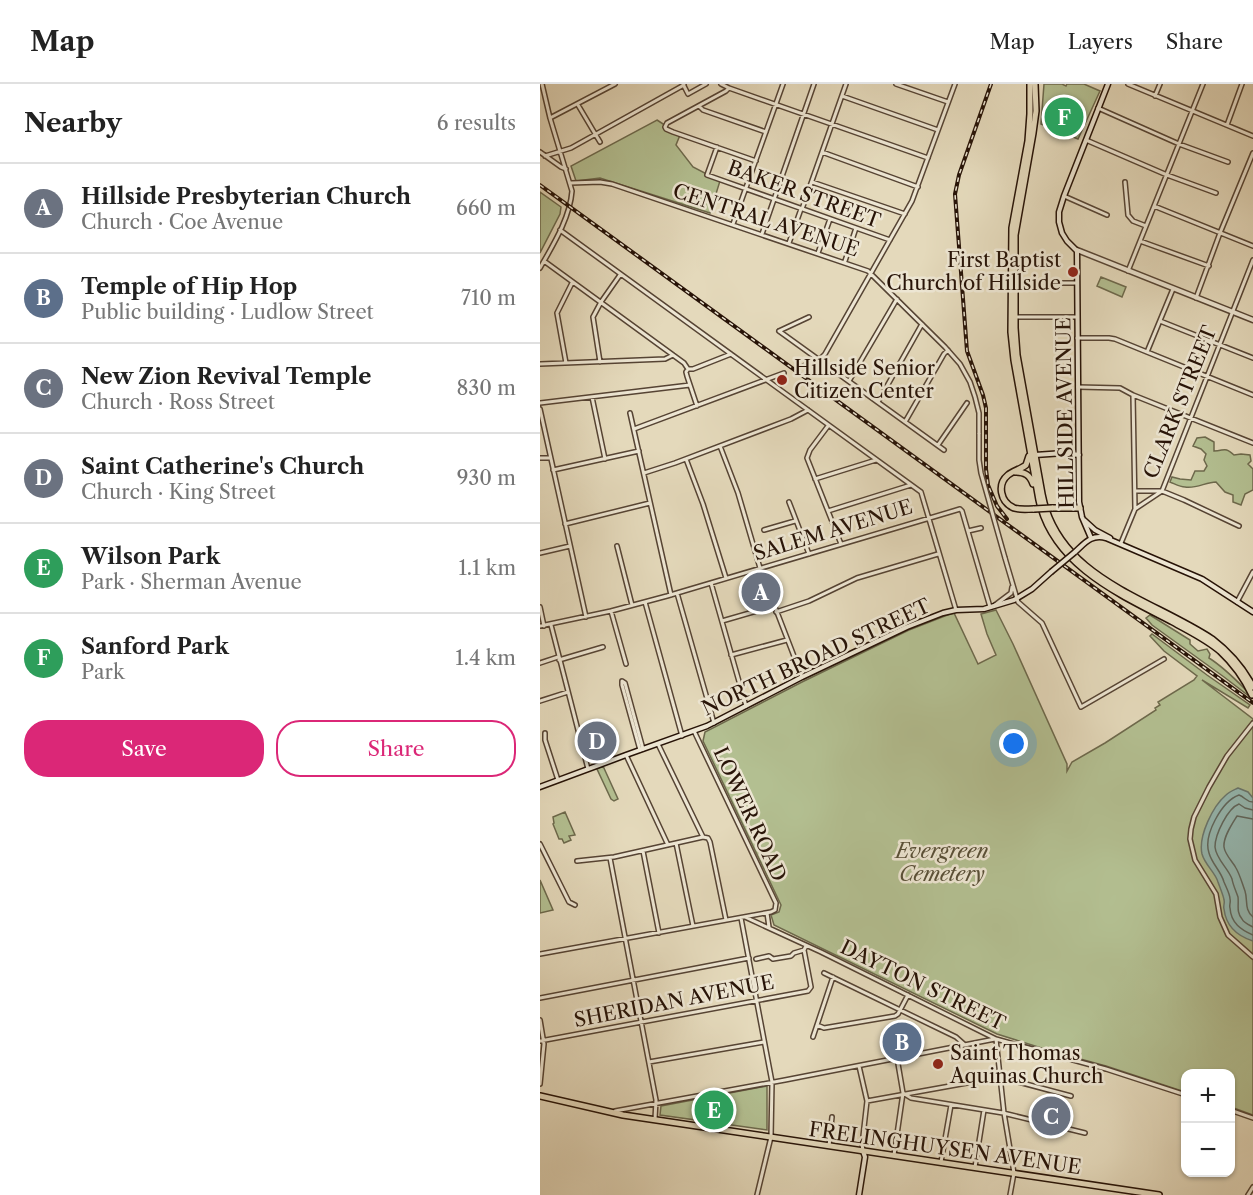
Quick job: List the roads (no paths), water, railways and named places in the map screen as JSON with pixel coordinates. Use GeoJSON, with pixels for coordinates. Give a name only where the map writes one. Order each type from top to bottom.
{"type":"FeatureCollection","features":[{"type":"Feature","properties":{"kind":"main road"},"geometry":{"type":"LineString","coordinates":[[1030,84],[1028,141],[1012,233],[1011,312],[1013,354],[1046,512],[1066,548],[1083,564],[1110,583],[1216,643],[1236,662],[1253,687]]}},
{"type":"Feature","properties":{"kind":"main road"},"geometry":{"type":"LineString","coordinates":[[1035,84],[1036,106],[1033,133],[1016,229],[1015,317],[1017,355],[1039,500]]}},
{"type":"Feature","properties":{"kind":"main road"},"geometry":{"type":"LineString","coordinates":[[1108,84],[1059,214],[1059,227],[1065,239],[1077,250],[1128,272],[1253,320]]}},
{"type":"Feature","properties":{"kind":"main road","name":"HILLSIDE AVENUE"},"geometry":{"type":"LineString","coordinates":[[1077,250],[1080,508],[1091,538]]}},
{"type":"Feature","properties":{"kind":"main road"},"geometry":{"type":"LineString","coordinates":[[1032,453],[1079,455]]}},
{"type":"Feature","properties":{"kind":"main road"},"geometry":{"type":"LineString","coordinates":[[1032,453],[1026,465],[1007,475],[1002,484],[1003,498],[1006,503],[1013,508],[1021,509],[1080,508]]}},
{"type":"Feature","properties":{"kind":"main road"},"geometry":{"type":"LineString","coordinates":[[1014,472],[1023,472],[1029,476],[1052,534],[1076,563],[1120,594],[1197,635],[1215,648],[1238,671],[1252,695]]}},
{"type":"Feature","properties":{"kind":"main road"},"geometry":{"type":"LineString","coordinates":[[1082,517],[1095,530],[1113,540]]}},
{"type":"Feature","properties":{"kind":"main road"},"geometry":{"type":"LineString","coordinates":[[1091,538],[1100,536],[1113,540],[1202,579],[1253,612]]}},
{"type":"Feature","properties":{"kind":"main road","name":"NORTH BROAD STREET"},"geometry":{"type":"LineString","coordinates":[[540,787],[714,723],[802,677],[907,627],[943,613],[992,607],[1016,599],[1034,587],[1091,538]]}},
{"type":"Feature","properties":{"kind":"main road","name":"FRELINGHUYSEN AVENUE"},"geometry":{"type":"LineString","coordinates":[[540,1096],[610,1112],[1159,1195]]}},
{"type":"Feature","properties":{"kind":"main road"},"geometry":{"type":"LineString","coordinates":[[859,1195],[865,1157],[863,1150]]}},
{"type":"Feature","properties":{"kind":"street"},"geometry":{"type":"LineString","coordinates":[[540,268],[571,204],[572,191],[550,118],[543,84]]}},
{"type":"Feature","properties":{"kind":"street"},"geometry":{"type":"LineString","coordinates":[[550,118],[615,84]]}},
{"type":"Feature","properties":{"kind":"street"},"geometry":{"type":"LineString","coordinates":[[545,156],[571,148],[683,85],[688,94],[706,84]]}},
{"type":"Feature","properties":{"kind":"street"},"geometry":{"type":"LineString","coordinates":[[721,84],[928,158]]}},
{"type":"Feature","properties":{"kind":"street"},"geometry":{"type":"LineString","coordinates":[[733,224],[783,84]]}},
{"type":"Feature","properties":{"kind":"street"},"geometry":{"type":"LineString","coordinates":[[762,234],[814,84]]}},
{"type":"Feature","properties":{"kind":"street"},"geometry":{"type":"LineString","coordinates":[[789,243],[846,84]]}},
{"type":"Feature","properties":{"kind":"street"},"geometry":{"type":"LineString","coordinates":[[896,84],[948,102]]}},
{"type":"Feature","properties":{"kind":"street"},"geometry":{"type":"LineString","coordinates":[[803,366],[819,360],[825,354],[912,201],[955,84]]}},
{"type":"Feature","properties":{"kind":"street"},"geometry":{"type":"LineString","coordinates":[[1128,84],[1253,136]]}},
{"type":"Feature","properties":{"kind":"street"},"geometry":{"type":"LineString","coordinates":[[1155,96],[1160,84]]}},
{"type":"Feature","properties":{"kind":"street"},"geometry":{"type":"LineString","coordinates":[[1128,272],[1203,84]]}},
{"type":"Feature","properties":{"kind":"street"},"geometry":{"type":"LineString","coordinates":[[1227,125],[1242,84]]}},
{"type":"Feature","properties":{"kind":"street"},"geometry":{"type":"LineString","coordinates":[[729,88],[667,123],[664,127],[756,161]]}},
{"type":"Feature","properties":{"kind":"street"},"geometry":{"type":"LineString","coordinates":[[842,96],[938,130]]}},
{"type":"Feature","properties":{"kind":"street"},"geometry":{"type":"LineString","coordinates":[[578,105],[600,142]]}},
{"type":"Feature","properties":{"kind":"street"},"geometry":{"type":"LineString","coordinates":[[699,106],[703,110],[766,132]]}},
{"type":"Feature","properties":{"kind":"street"},"geometry":{"type":"LineString","coordinates":[[1098,108],[1179,144],[1228,162]]}},
{"type":"Feature","properties":{"kind":"street"},"geometry":{"type":"LineString","coordinates":[[1086,140],[1167,175],[1216,193]]}},
{"type":"Feature","properties":{"kind":"street","name":"BAKER STREET"},"geometry":{"type":"LineString","coordinates":[[717,147],[707,175],[890,240]]}},
{"type":"Feature","properties":{"kind":"street"},"geometry":{"type":"LineString","coordinates":[[540,152],[566,169]]}},
{"type":"Feature","properties":{"kind":"street"},"geometry":{"type":"LineString","coordinates":[[822,152],[918,187]]}},
{"type":"Feature","properties":{"kind":"street"},"geometry":{"type":"LineString","coordinates":[[1196,298],[1220,232],[1253,153]]}},
{"type":"Feature","properties":{"kind":"street"},"geometry":{"type":"LineString","coordinates":[[812,182],[904,214]]}},
{"type":"Feature","properties":{"kind":"street"},"geometry":{"type":"LineString","coordinates":[[1125,182],[1128,215],[1133,221],[1146,226]]}},
{"type":"Feature","properties":{"kind":"street","name":"CENTRAL AVENUE"},"geometry":{"type":"LineString","coordinates":[[571,183],[612,184],[865,268],[872,273],[948,350],[962,368],[973,390],[979,413],[981,473],[1016,599]]}},
{"type":"Feature","properties":{"kind":"street"},"geometry":{"type":"LineString","coordinates":[[1064,196],[1107,215]]}},
{"type":"Feature","properties":{"kind":"street"},"geometry":{"type":"LineString","coordinates":[[1154,206],[1253,246]]}},
{"type":"Feature","properties":{"kind":"street"},"geometry":{"type":"LineString","coordinates":[[818,253],[830,219]]}},
{"type":"Feature","properties":{"kind":"street"},"geometry":{"type":"LineString","coordinates":[[844,261],[856,228]]}},
{"type":"Feature","properties":{"kind":"street"},"geometry":{"type":"LineString","coordinates":[[560,230],[922,494],[956,610]]}},
{"type":"Feature","properties":{"kind":"street"},"geometry":{"type":"LineString","coordinates":[[1140,241],[1209,266]]}},
{"type":"Feature","properties":{"kind":"street","name":"CLARK STREET"},"geometry":{"type":"LineString","coordinates":[[1135,509],[1162,491],[1253,260]]}},
{"type":"Feature","properties":{"kind":"street"},"geometry":{"type":"LineString","coordinates":[[544,261],[684,363],[688,369],[686,372],[697,405]]}},
{"type":"Feature","properties":{"kind":"street"},"geometry":{"type":"LineString","coordinates":[[600,362],[593,317],[620,275]]}},
{"type":"Feature","properties":{"kind":"street"},"geometry":{"type":"LineString","coordinates":[[566,363],[557,313],[573,282]]}},
{"type":"Feature","properties":{"kind":"street"},"geometry":{"type":"LineString","coordinates":[[1015,283],[1077,283]]}},
{"type":"Feature","properties":{"kind":"street"},"geometry":{"type":"LineString","coordinates":[[1147,352],[1173,289]]}},
{"type":"Feature","properties":{"kind":"street"},"geometry":{"type":"LineString","coordinates":[[849,381],[897,299]]}},
{"type":"Feature","properties":{"kind":"street"},"geometry":{"type":"LineString","coordinates":[[809,317],[779,331],[944,450]]}},
{"type":"Feature","properties":{"kind":"street"},"geometry":{"type":"LineString","coordinates":[[1015,317],[1077,317]]}},
{"type":"Feature","properties":{"kind":"street"},"geometry":{"type":"LineString","coordinates":[[1160,321],[1253,358]]}},
{"type":"Feature","properties":{"kind":"street"},"geometry":{"type":"LineString","coordinates":[[878,402],[922,324]]}},
{"type":"Feature","properties":{"kind":"street"},"geometry":{"type":"LineString","coordinates":[[1077,338],[1111,338],[1253,395]]}},
{"type":"Feature","properties":{"kind":"street"},"geometry":{"type":"LineString","coordinates":[[905,422],[948,350]]}},
{"type":"Feature","properties":{"kind":"street"},"geometry":{"type":"LineString","coordinates":[[688,369],[730,354]]}},
{"type":"Feature","properties":{"kind":"street"},"geometry":{"type":"LineString","coordinates":[[540,364],[665,359],[673,355]]}},
{"type":"Feature","properties":{"kind":"street"},"geometry":{"type":"LineString","coordinates":[[634,429],[784,373]]}},
{"type":"Feature","properties":{"kind":"street"},"geometry":{"type":"LineString","coordinates":[[540,403],[690,385]]}},
{"type":"Feature","properties":{"kind":"street"},"geometry":{"type":"LineString","coordinates":[[1078,387],[1120,388],[1253,442]]}},
{"type":"Feature","properties":{"kind":"street"},"geometry":{"type":"LineString","coordinates":[[1121,543],[1135,509],[1133,395]]}},
{"type":"Feature","properties":{"kind":"street"},"geometry":{"type":"LineString","coordinates":[[592,397],[605,459]]}},
{"type":"Feature","properties":{"kind":"street"},"geometry":{"type":"LineString","coordinates":[[938,445],[967,403]]}},
{"type":"Feature","properties":{"kind":"street"},"geometry":{"type":"LineString","coordinates":[[540,409],[585,617]]}},
{"type":"Feature","properties":{"kind":"street"},"geometry":{"type":"LineString","coordinates":[[644,473],[686,459],[807,411]]}},
{"type":"Feature","properties":{"kind":"street"},"geometry":{"type":"LineString","coordinates":[[630,413],[671,594]]}},
{"type":"Feature","properties":{"kind":"street"},"geometry":{"type":"LineString","coordinates":[[828,426],[808,454],[808,462],[842,544]]}},
{"type":"Feature","properties":{"kind":"street"},"geometry":{"type":"LineString","coordinates":[[720,446],[738,493],[760,568],[802,677]]}},
{"type":"Feature","properties":{"kind":"street"},"geometry":{"type":"LineString","coordinates":[[553,470],[639,452]]}},
{"type":"Feature","properties":{"kind":"street"},"geometry":{"type":"LineString","coordinates":[[540,458],[550,458]]}},
{"type":"Feature","properties":{"kind":"street"},"geometry":{"type":"LineString","coordinates":[[686,459],[726,578]]}},
{"type":"Feature","properties":{"kind":"street"},"geometry":{"type":"LineString","coordinates":[[815,479],[876,460]]}},
{"type":"Feature","properties":{"kind":"street"},"geometry":{"type":"LineString","coordinates":[[828,511],[911,485]]}},
{"type":"Feature","properties":{"kind":"street"},"geometry":{"type":"LineString","coordinates":[[1134,491],[1162,491],[1239,526]]}},
{"type":"Feature","properties":{"kind":"street"},"geometry":{"type":"LineString","coordinates":[[789,502],[808,554]]}},
{"type":"Feature","properties":{"kind":"street"},"geometry":{"type":"LineString","coordinates":[[565,524],[650,503]]}},
{"type":"Feature","properties":{"kind":"street","name":"SALEM AVENUE"},"geometry":{"type":"LineString","coordinates":[[542,626],[645,602],[960,509],[968,531]]}},
{"type":"Feature","properties":{"kind":"street"},"geometry":{"type":"LineString","coordinates":[[764,530],[795,521]]}},
{"type":"Feature","properties":{"kind":"street"},"geometry":{"type":"LineString","coordinates":[[981,528],[968,531],[992,607],[1011,593],[1012,585]]}},
{"type":"Feature","properties":{"kind":"street"},"geometry":{"type":"LineString","coordinates":[[540,553],[570,546]]}},
{"type":"Feature","properties":{"kind":"street"},"geometry":{"type":"LineString","coordinates":[[616,546],[632,605]]}},
{"type":"Feature","properties":{"kind":"street"},"geometry":{"type":"LineString","coordinates":[[776,612],[808,601],[857,578],[938,554]]}},
{"type":"Feature","properties":{"kind":"street"},"geometry":{"type":"LineString","coordinates":[[1237,602],[1253,572]]}},
{"type":"Feature","properties":{"kind":"street"},"geometry":{"type":"LineString","coordinates":[[711,583],[746,706]]}},
{"type":"Feature","properties":{"kind":"street"},"geometry":{"type":"LineString","coordinates":[[677,593],[714,723]]}},
{"type":"Feature","properties":{"kind":"street"},"geometry":{"type":"LineString","coordinates":[[1016,599],[1042,623],[1082,706],[1164,659]]}},
{"type":"Feature","properties":{"kind":"street"},"geometry":{"type":"LineString","coordinates":[[645,602],[682,736]]}},
{"type":"Feature","properties":{"kind":"street"},"geometry":{"type":"LineString","coordinates":[[722,621],[774,606]]}},
{"type":"Feature","properties":{"kind":"street"},"geometry":{"type":"LineString","coordinates":[[540,607],[542,626]]}},
{"type":"Feature","properties":{"kind":"street"},"geometry":{"type":"LineString","coordinates":[[611,611],[626,664]]}},
{"type":"Feature","properties":{"kind":"street"},"geometry":{"type":"LineString","coordinates":[[550,625],[588,769]]}},
{"type":"Feature","properties":{"kind":"street"},"geometry":{"type":"LineString","coordinates":[[731,655],[787,640]]}},
{"type":"Feature","properties":{"kind":"street"},"geometry":{"type":"LineString","coordinates":[[540,663],[603,647]]}},
{"type":"Feature","properties":{"kind":"street"},"geometry":{"type":"LineString","coordinates":[[629,703],[622,681],[625,683],[641,749]]}},
{"type":"Feature","properties":{"kind":"street"},"geometry":{"type":"LineString","coordinates":[[540,701],[568,692]]}},
{"type":"Feature","properties":{"kind":"street"},"geometry":{"type":"LineString","coordinates":[[1253,723],[1227,756],[1209,787],[1194,817],[1190,839],[1195,860],[1216,894],[1220,917],[1228,935],[1253,957]]}},
{"type":"Feature","properties":{"kind":"street","name":"LOWER ROAD"},"geometry":{"type":"LineString","coordinates":[[694,731],[776,903],[775,910],[766,913]]}},
{"type":"Feature","properties":{"kind":"street"},"geometry":{"type":"LineString","coordinates":[[545,733],[545,740],[558,780]]}},
{"type":"Feature","properties":{"kind":"street"},"geometry":{"type":"LineString","coordinates":[[658,744],[703,837]]}},
{"type":"Feature","properties":{"kind":"street"},"geometry":{"type":"LineString","coordinates":[[626,754],[668,845]]}},
{"type":"Feature","properties":{"kind":"street"},"geometry":{"type":"LineString","coordinates":[[577,861],[610,858],[703,837],[708,838],[726,920]]}},
{"type":"Feature","properties":{"kind":"street"},"geometry":{"type":"LineString","coordinates":[[540,843],[569,902],[575,905]]}},
{"type":"Feature","properties":{"kind":"street"},"geometry":{"type":"LineString","coordinates":[[676,843],[693,927]]}},
{"type":"Feature","properties":{"kind":"street"},"geometry":{"type":"LineString","coordinates":[[643,851],[659,933]]}},
{"type":"Feature","properties":{"kind":"street"},"geometry":{"type":"LineString","coordinates":[[610,858],[649,1062],[656,1104],[655,1119]]}},
{"type":"Feature","properties":{"kind":"street"},"geometry":{"type":"LineString","coordinates":[[540,954],[766,913],[770,929]]}},
{"type":"Feature","properties":{"kind":"street"},"geometry":{"type":"LineString","coordinates":[[743,917],[772,1082],[771,1137],[757,1195]]}},
{"type":"Feature","properties":{"kind":"street","name":"DAYTON STREET"},"geometry":{"type":"LineString","coordinates":[[743,917],[805,948],[820,952],[996,1039],[1106,1069],[1181,1094]]}},
{"type":"Feature","properties":{"kind":"street"},"geometry":{"type":"LineString","coordinates":[[756,958],[769,956],[773,959],[791,956],[794,952],[805,948]]}},
{"type":"Feature","properties":{"kind":"street","name":"SHERIDAN AVENUE"},"geometry":{"type":"LineString","coordinates":[[542,1040],[810,990],[805,948]]}},
{"type":"Feature","properties":{"kind":"street"},"geometry":{"type":"LineString","coordinates":[[540,998],[749,958]]}},
{"type":"Feature","properties":{"kind":"street"},"geometry":{"type":"LineString","coordinates":[[824,973],[957,1037],[965,1045]]}},
{"type":"Feature","properties":{"kind":"street"},"geometry":{"type":"LineString","coordinates":[[813,1037],[833,977]]}},
{"type":"Feature","properties":{"kind":"street"},"geometry":{"type":"LineString","coordinates":[[817,1025],[824,1028],[895,1016],[908,995]]}},
{"type":"Feature","properties":{"kind":"street"},"geometry":{"type":"LineString","coordinates":[[540,1020],[542,1040],[540,1084]]}},
{"type":"Feature","properties":{"kind":"street"},"geometry":{"type":"LineString","coordinates":[[610,1112],[996,1039],[1004,1113],[1014,1173],[1010,1195]]}},
{"type":"Feature","properties":{"kind":"street"},"geometry":{"type":"LineString","coordinates":[[649,1062],[764,1042]]}},
{"type":"Feature","properties":{"kind":"street"},"geometry":{"type":"LineString","coordinates":[[894,1155],[903,1093],[897,1058]]}},
{"type":"Feature","properties":{"kind":"street"},"geometry":{"type":"LineString","coordinates":[[859,1066],[867,1101],[863,1150]]}},
{"type":"Feature","properties":{"kind":"street"},"geometry":{"type":"LineString","coordinates":[[867,1101],[1000,1077],[1071,1096]]}},
{"type":"Feature","properties":{"kind":"street"},"geometry":{"type":"LineString","coordinates":[[903,1093],[911,1098],[1004,1113],[1085,1133]]}},
{"type":"Feature","properties":{"kind":"street"},"geometry":{"type":"LineString","coordinates":[[941,1162],[951,1104]]}},
{"type":"Feature","properties":{"kind":"street"},"geometry":{"type":"LineString","coordinates":[[975,1167],[984,1109]]}},
{"type":"Feature","properties":{"kind":"street"},"geometry":{"type":"LineString","coordinates":[[1235,1112],[1253,1118]]}},
{"type":"Feature","properties":{"kind":"street"},"geometry":{"type":"LineString","coordinates":[[829,1146],[832,1117]]}},
{"type":"Feature","properties":{"kind":"street"},"geometry":{"type":"LineString","coordinates":[[1248,1195],[1253,1187]]}},
{"type":"Feature","properties":{"kind":"water"},"geometry":{"type":"Polygon","coordinates":[[[1238,788],[1248,792],[1253,798],[1253,941],[1237,933],[1227,920],[1224,898],[1215,875],[1205,862],[1201,847],[1204,830],[1212,814],[1226,795],[1238,788]]]}},
{"type":"Feature","properties":{"kind":"railway"},"geometry":{"type":"LineString","coordinates":[[991,84],[959,175],[955,194],[967,351],[986,408],[988,485],[997,506],[1007,519]]}},
{"type":"Feature","properties":{"kind":"railway"},"geometry":{"type":"LineString","coordinates":[[540,185],[1253,703]]}},
{"type":"Feature","properties":{"kind":"place","name":"Sanford Park"},"geometry":{"type":"Point","coordinates":[1064,117]}},
{"type":"Feature","properties":{"kind":"place","name":"First Baptist Church of Hillside"},"geometry":{"type":"Point","coordinates":[1073,272]}},
{"type":"Feature","properties":{"kind":"place","name":"Hillside Senior Citizen Center"},"geometry":{"type":"Point","coordinates":[782,380]}},
{"type":"Feature","properties":{"kind":"place","name":"Hillside Presbyterian Church"},"geometry":{"type":"Point","coordinates":[761,592]}},
{"type":"Feature","properties":{"kind":"place","name":"Saint Catherine's Church"},"geometry":{"type":"Point","coordinates":[597,741]}},
{"type":"Feature","properties":{"kind":"place","name":"Temple of Hip Hop"},"geometry":{"type":"Point","coordinates":[902,1042]}},
{"type":"Feature","properties":{"kind":"place","name":"Saint Thomas Aquinas Church"},"geometry":{"type":"Point","coordinates":[938,1064]}},
{"type":"Feature","properties":{"kind":"place","name":"Wilson Park"},"geometry":{"type":"Point","coordinates":[714,1110]}},
{"type":"Feature","properties":{"kind":"place","name":"New Zion Revival Temple"},"geometry":{"type":"Point","coordinates":[1051,1116]}},
{"type":"Feature","properties":{"kind":"park label","name":"Evergreen Cemetery"},"geometry":{"type":"Point","coordinates":[942,862]}}]}
